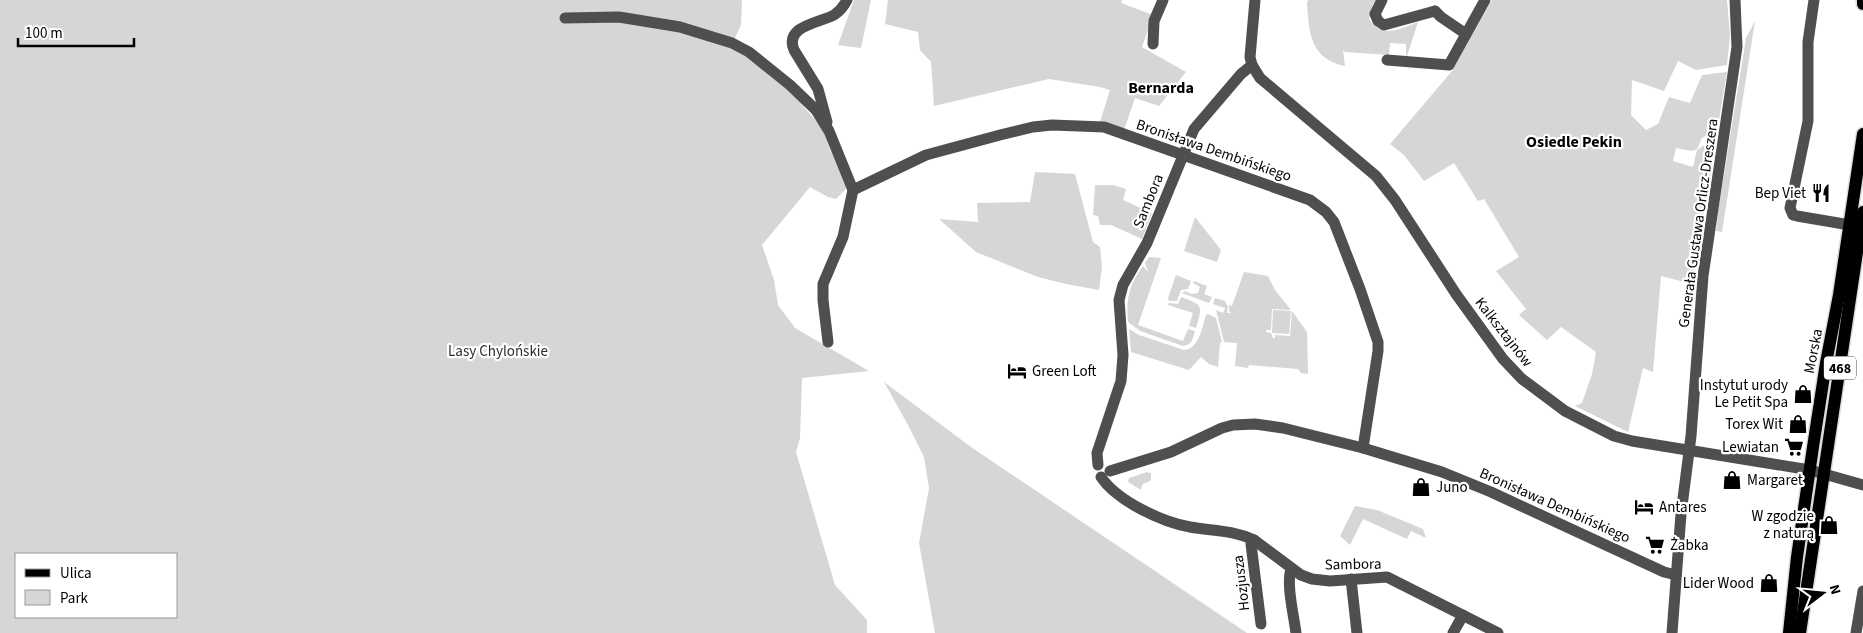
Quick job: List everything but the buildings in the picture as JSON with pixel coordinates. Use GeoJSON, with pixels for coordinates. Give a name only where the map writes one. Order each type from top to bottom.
{"type":"FeatureCollection","features":[{"type":"Feature","properties":{"kind":"main road"},"geometry":{"type":"LineString","coordinates":[[1862,0],[1863,4]]}},
{"type":"Feature","properties":{"kind":"main road","name":"Morska"},"geometry":{"type":"LineString","coordinates":[[1789,633],[1797,557],[1863,134]]}},
{"type":"Feature","properties":{"kind":"main road","name":"Morska"},"geometry":{"type":"LineString","coordinates":[[1800,633],[1863,212]]}},
{"type":"Feature","properties":{"kind":"street"},"geometry":{"type":"LineString","coordinates":[[828,342],[823,284],[843,236],[853,190],[829,131],[818,89],[791,44],[792,38],[799,29],[835,14],[847,0]]}},
{"type":"Feature","properties":{"kind":"street"},"geometry":{"type":"LineString","coordinates":[[1153,44],[1154,21],[1163,0]]}},
{"type":"Feature","properties":{"kind":"street"},"geometry":{"type":"LineString","coordinates":[[1252,65],[1250,57],[1255,0]]}},
{"type":"Feature","properties":{"kind":"street"},"geometry":{"type":"LineString","coordinates":[[1382,0],[1375,14],[1378,22],[1384,25],[1434,6],[1441,18],[1466,34]]}},
{"type":"Feature","properties":{"kind":"street"},"geometry":{"type":"LineString","coordinates":[[1386,60],[1449,65],[1485,0]]}},
{"type":"Feature","properties":{"kind":"street","name":"Generała Gustawa Orlicz-Dreszera"},"geometry":{"type":"LineString","coordinates":[[1672,633],[1676,575],[1690,451],[1703,276],[1737,47],[1735,0]]}},
{"type":"Feature","properties":{"kind":"street"},"geometry":{"type":"LineString","coordinates":[[1814,0],[1808,42],[1808,122],[1790,208],[1793,215],[1850,225]]}},
{"type":"Feature","properties":{"kind":"street"},"geometry":{"type":"LineString","coordinates":[[565,18],[619,16],[680,27],[732,44],[749,52],[790,85],[816,110],[829,131]]}},
{"type":"Feature","properties":{"kind":"street","name":"Sambora"},"geometry":{"type":"LineString","coordinates":[[1252,65],[1241,74],[1194,129],[1147,243],[1120,293],[1122,367],[1119,386],[1104,430],[1105,469],[1108,488],[1147,512],[1174,523],[1238,534],[1254,540],[1291,569],[1312,579],[1386,577],[1498,633]]}},
{"type":"Feature","properties":{"kind":"street","name":"Kalksztajnów"},"geometry":{"type":"LineString","coordinates":[[1252,65],[1260,78],[1368,168],[1386,188],[1483,334],[1503,359],[1522,379],[1565,412],[1614,436],[1632,441],[1810,470],[1863,485]]}},
{"type":"Feature","properties":{"kind":"street","name":"Bronisława Dembińskiego"},"geometry":{"type":"LineString","coordinates":[[853,190],[926,154],[1033,127],[1087,126],[1104,127],[1303,197],[1320,207],[1334,222],[1378,342],[1363,448]]}},
{"type":"Feature","properties":{"kind":"street","name":"Bronisława Dembińskiego"},"geometry":{"type":"LineString","coordinates":[[1105,469],[1172,452],[1222,428],[1242,424],[1283,428],[1363,448],[1442,472],[1492,492],[1664,572],[1676,575]]}},
{"type":"Feature","properties":{"kind":"street","name":"Hozjusza"},"geometry":{"type":"LineString","coordinates":[[1254,540],[1252,544],[1261,624]]}},
{"type":"Feature","properties":{"kind":"street"},"geometry":{"type":"LineString","coordinates":[[1291,569],[1289,574],[1296,633]]}},
{"type":"Feature","properties":{"kind":"street"},"geometry":{"type":"LineString","coordinates":[[1351,579],[1357,633]]}},
{"type":"Feature","properties":{"kind":"street"},"geometry":{"type":"LineString","coordinates":[[1856,633],[1863,591]]}},
{"type":"Feature","properties":{"kind":"street"},"geometry":{"type":"LineString","coordinates":[[1453,633],[1463,615]]}},
{"type":"Feature","properties":{"kind":"green space","name":"Lasy Chylońskie"},"geometry":{"type":"Polygon","coordinates":[[[0,0],[742,0],[741,25],[734,40],[734,47],[779,78],[822,128],[831,152],[850,185],[836,199],[828,197],[810,187],[762,245],[774,280],[778,305],[795,328],[869,371],[802,378],[800,438],[796,452],[835,585],[867,620],[867,633],[0,633],[0,0]]]}},
{"type":"Feature","properties":{"kind":"green space"},"geometry":{"type":"Polygon","coordinates":[[[854,0],[871,0],[861,48],[838,45],[854,0]]]}},
{"type":"Feature","properties":{"kind":"green space"},"geometry":{"type":"Polygon","coordinates":[[[888,0],[1122,0],[1121,3],[1153,15],[1142,47],[1186,72],[1159,106],[1135,98],[1124,130],[1100,122],[1110,90],[1049,79],[934,106],[931,62],[920,50],[918,32],[885,24],[888,0]]]}},
{"type":"Feature","properties":{"kind":"green space"},"geometry":{"type":"Polygon","coordinates":[[[1308,0],[1377,0],[1373,4],[1369,19],[1374,25],[1386,31],[1392,31],[1418,22],[1407,56],[1406,44],[1390,43],[1389,55],[1345,52],[1343,50],[1345,66],[1333,62],[1318,51],[1314,43],[1309,24],[1308,0]]]}},
{"type":"Feature","properties":{"kind":"green space"},"geometry":{"type":"Polygon","coordinates":[[[1492,0],[1727,0],[1730,35],[1727,65],[1696,70],[1678,61],[1664,91],[1632,80],[1631,115],[1646,130],[1658,124],[1669,97],[1690,103],[1702,75],[1727,72],[1717,132],[1712,131],[1702,138],[1697,149],[1692,151],[1676,148],[1673,161],[1693,167],[1697,150],[1703,146],[1715,147],[1692,284],[1661,276],[1653,372],[1643,368],[1628,432],[1575,406],[1582,403],[1592,374],[1596,352],[1561,327],[1547,340],[1519,315],[1526,309],[1496,271],[1519,257],[1484,199],[1478,201],[1454,163],[1424,181],[1404,155],[1390,144],[1452,71],[1492,0]]]}},
{"type":"Feature","properties":{"kind":"green space"},"geometry":{"type":"Polygon","coordinates":[[[1755,21],[1722,232],[1716,231],[1746,38],[1755,21]]]}},
{"type":"Feature","properties":{"kind":"green space"},"geometry":{"type":"Polygon","coordinates":[[[1035,172],[1075,174],[1093,242],[1100,247],[1102,267],[1099,290],[1038,277],[976,252],[939,219],[978,222],[977,203],[1030,202],[1035,172]]]}},
{"type":"Feature","properties":{"kind":"green space"},"geometry":{"type":"Polygon","coordinates":[[[1095,185],[1113,185],[1126,189],[1123,200],[1152,213],[1142,239],[1111,225],[1100,225],[1098,216],[1093,215],[1095,185]]]}},
{"type":"Feature","properties":{"kind":"green space"},"geometry":{"type":"Polygon","coordinates":[[[1195,217],[1221,250],[1217,262],[1184,251],[1195,217]]]}},
{"type":"Feature","properties":{"kind":"green space"},"geometry":{"type":"Polygon","coordinates":[[[1149,257],[1161,258],[1138,325],[1183,341],[1188,329],[1195,331],[1192,341],[1186,345],[1183,346],[1140,331],[1128,322],[1128,306],[1134,279],[1143,266],[1148,272],[1145,263],[1149,257]]]}},
{"type":"Feature","properties":{"kind":"green space"},"geometry":{"type":"Polygon","coordinates":[[[1244,272],[1268,276],[1275,290],[1291,310],[1272,309],[1271,330],[1266,330],[1266,332],[1271,333],[1273,338],[1275,338],[1275,335],[1290,336],[1292,311],[1307,332],[1308,374],[1301,373],[1298,369],[1249,365],[1248,368],[1235,366],[1237,343],[1224,342],[1216,310],[1223,313],[1225,308],[1213,304],[1215,298],[1225,301],[1228,307],[1227,313],[1231,313],[1229,305],[1232,306],[1244,272]]]}},
{"type":"Feature","properties":{"kind":"green space"},"geometry":{"type":"Polygon","coordinates":[[[1176,275],[1191,281],[1188,289],[1181,290],[1177,301],[1169,301],[1168,298],[1176,275]]]}},
{"type":"Feature","properties":{"kind":"green space"},"geometry":{"type":"Polygon","coordinates":[[[1194,281],[1207,286],[1204,294],[1212,297],[1209,303],[1182,293],[1185,291],[1192,294],[1198,293],[1200,287],[1193,283],[1194,281]]]}},
{"type":"Feature","properties":{"kind":"green space"},"geometry":{"type":"Polygon","coordinates":[[[1181,297],[1194,302],[1199,307],[1200,315],[1196,328],[1189,326],[1193,313],[1168,305],[1169,303],[1178,304],[1181,297]]]}},
{"type":"Feature","properties":{"kind":"green space"},"geometry":{"type":"Polygon","coordinates":[[[1273,310],[1291,311],[1289,334],[1272,333],[1273,310]]]}},
{"type":"Feature","properties":{"kind":"green space"},"geometry":{"type":"Polygon","coordinates":[[[1208,314],[1216,318],[1222,342],[1220,343],[1218,367],[1209,364],[1201,357],[1189,370],[1131,352],[1129,329],[1139,335],[1184,350],[1189,349],[1196,342],[1208,314]]]}},
{"type":"Feature","properties":{"kind":"green space"},"geometry":{"type":"Polygon","coordinates":[[[884,382],[971,447],[1247,633],[935,633],[919,543],[929,488],[924,457],[884,382]]]}},
{"type":"Feature","properties":{"kind":"green space"},"geometry":{"type":"Polygon","coordinates":[[[1147,472],[1151,473],[1151,480],[1142,485],[1141,490],[1128,482],[1129,478],[1147,472]]]}},
{"type":"Feature","properties":{"kind":"green space"},"geometry":{"type":"Polygon","coordinates":[[[1355,506],[1377,510],[1423,529],[1426,538],[1411,531],[1407,539],[1363,519],[1350,545],[1340,536],[1355,506]]]}},
{"type":"Feature","properties":{"kind":"place","name":"Bep Viet"},"geometry":{"type":"Point","coordinates":[1821,193]}},
{"type":"Feature","properties":{"kind":"place","name":"Green Loft"},"geometry":{"type":"Point","coordinates":[1017,371]}},
{"type":"Feature","properties":{"kind":"place","name":"Instytut urody Le Petit Spa"},"geometry":{"type":"Point","coordinates":[1803,394]}},
{"type":"Feature","properties":{"kind":"place","name":"Torex Wit"},"geometry":{"type":"Point","coordinates":[1798,424]}},
{"type":"Feature","properties":{"kind":"place","name":"Lewiatan"},"geometry":{"type":"Point","coordinates":[1794,447]}},
{"type":"Feature","properties":{"kind":"place","name":"Margaret"},"geometry":{"type":"Point","coordinates":[1732,480]}},
{"type":"Feature","properties":{"kind":"place","name":"Juno"},"geometry":{"type":"Point","coordinates":[1421,487]}},
{"type":"Feature","properties":{"kind":"place","name":"Antares"},"geometry":{"type":"Point","coordinates":[1644,507]}},
{"type":"Feature","properties":{"kind":"place","name":"W zgodzie z naturą"},"geometry":{"type":"Point","coordinates":[1829,525]}},
{"type":"Feature","properties":{"kind":"place","name":"Żabka"},"geometry":{"type":"Point","coordinates":[1655,545]}},
{"type":"Feature","properties":{"kind":"place","name":"Lider Wood"},"geometry":{"type":"Point","coordinates":[1769,583]}},
{"type":"Feature","properties":{"kind":"district","name":"Bernarda"},"geometry":{"type":"Point","coordinates":[1161,87]}},
{"type":"Feature","properties":{"kind":"district","name":"Osiedle Pekin"},"geometry":{"type":"Point","coordinates":[1574,141]}}]}
